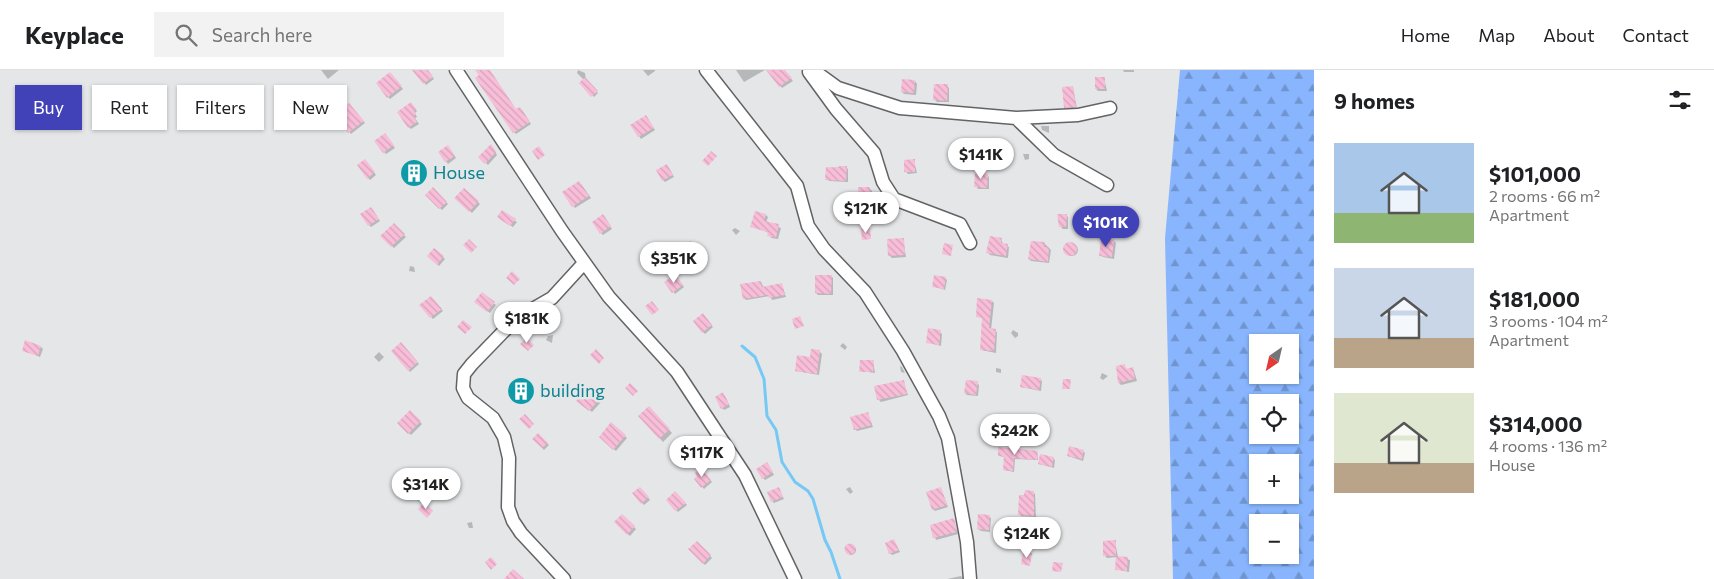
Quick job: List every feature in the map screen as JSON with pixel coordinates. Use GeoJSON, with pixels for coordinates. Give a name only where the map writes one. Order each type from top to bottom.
{"type":"FeatureCollection","features":[{"type":"Feature","properties":{"kind":"street"},"geometry":{"type":"LineString","coordinates":[[456,70],[584,263],[609,297],[677,372],[744,475],[795,579]]}},
{"type":"Feature","properties":{"kind":"street"},"geometry":{"type":"LineString","coordinates":[[706,70],[797,186],[808,226],[824,249],[865,292],[903,351],[939,416],[948,438],[967,542],[970,579]]}},
{"type":"Feature","properties":{"kind":"street"},"geometry":{"type":"LineString","coordinates":[[808,70],[836,109],[874,153],[883,182],[894,199],[960,224],[970,243]]}},
{"type":"Feature","properties":{"kind":"street"},"geometry":{"type":"LineString","coordinates":[[813,70],[838,88],[900,108],[1016,118],[1078,115],[1110,108]]}},
{"type":"Feature","properties":{"kind":"street"},"geometry":{"type":"LineString","coordinates":[[1016,118],[1054,155],[1107,184]]}},
{"type":"Feature","properties":{"kind":"street"},"geometry":{"type":"LineString","coordinates":[[564,579],[521,533],[513,521],[508,507],[509,458],[504,437],[493,418],[468,398],[463,388],[464,374],[472,364],[505,330],[526,313],[552,298],[584,263]]}},
{"type":"Feature","properties":{"kind":"green space"},"geometry":{"type":"Polygon","coordinates":[[[1180,70],[1314,70],[1314,579],[1173,579],[1165,238],[1180,70]]]}},
{"type":"Feature","properties":{"kind":"building"},"geometry":{"type":"Polygon","coordinates":[[[412,70],[428,70],[433,77],[423,84],[412,70]]]}},
{"type":"Feature","properties":{"kind":"building"},"geometry":{"type":"Polygon","coordinates":[[[475,70],[490,70],[516,109],[520,107],[530,122],[513,133],[475,78],[479,75],[475,70]]]}},
{"type":"Feature","properties":{"kind":"building"},"geometry":{"type":"Polygon","coordinates":[[[766,70],[785,70],[792,78],[779,87],[766,70]]]}},
{"type":"Feature","properties":{"kind":"building"},"geometry":{"type":"Polygon","coordinates":[[[390,72],[402,86],[387,98],[376,83],[390,72]]]}},
{"type":"Feature","properties":{"kind":"building"},"geometry":{"type":"Polygon","coordinates":[[[585,77],[598,91],[591,97],[579,83],[585,77]]]}},
{"type":"Feature","properties":{"kind":"building"},"geometry":{"type":"Polygon","coordinates":[[[1095,77],[1105,77],[1105,89],[1095,89],[1095,77]]]}},
{"type":"Feature","properties":{"kind":"building"},"geometry":{"type":"Polygon","coordinates":[[[902,79],[915,80],[914,93],[901,92],[902,79]]]}},
{"type":"Feature","properties":{"kind":"building"},"geometry":{"type":"Polygon","coordinates":[[[934,84],[948,84],[947,101],[933,100],[934,84]]]}},
{"type":"Feature","properties":{"kind":"building"},"geometry":{"type":"Polygon","coordinates":[[[1073,86],[1076,107],[1064,108],[1062,87],[1073,86]]]}},
{"type":"Feature","properties":{"kind":"building"},"geometry":{"type":"Polygon","coordinates":[[[411,102],[416,109],[414,116],[417,122],[408,128],[397,112],[411,102]]]}},
{"type":"Feature","properties":{"kind":"building"},"geometry":{"type":"Polygon","coordinates":[[[349,103],[364,121],[348,133],[346,130],[347,105],[349,103]]]}},
{"type":"Feature","properties":{"kind":"building"},"geometry":{"type":"Polygon","coordinates":[[[646,115],[654,128],[638,137],[630,125],[646,115]]]}},
{"type":"Feature","properties":{"kind":"building","name":"House"},"geometry":{"type":"Polygon","coordinates":[[[385,133],[394,145],[383,153],[374,141],[385,133]]]}},
{"type":"Feature","properties":{"kind":"building"},"geometry":{"type":"Polygon","coordinates":[[[491,144],[496,152],[485,164],[478,157],[491,144]]]}},
{"type":"Feature","properties":{"kind":"building"},"geometry":{"type":"Polygon","coordinates":[[[448,145],[455,156],[445,162],[438,152],[448,145]]]}},
{"type":"Feature","properties":{"kind":"building"},"geometry":{"type":"Polygon","coordinates":[[[539,146],[545,155],[538,160],[532,151],[539,146]]]}},
{"type":"Feature","properties":{"kind":"building"},"geometry":{"type":"Polygon","coordinates":[[[711,151],[717,156],[708,166],[702,161],[711,151]]]}},
{"type":"Feature","properties":{"kind":"building"},"geometry":{"type":"Polygon","coordinates":[[[365,159],[375,172],[367,179],[357,165],[365,159]]]}},
{"type":"Feature","properties":{"kind":"building"},"geometry":{"type":"Polygon","coordinates":[[[915,159],[915,172],[904,172],[904,160],[915,159]]]}},
{"type":"Feature","properties":{"kind":"building"},"geometry":{"type":"Polygon","coordinates":[[[667,164],[673,175],[662,181],[656,170],[667,164]]]}},
{"type":"Feature","properties":{"kind":"building","name":"House"},"geometry":{"type":"Polygon","coordinates":[[[415,165],[422,176],[413,182],[406,170],[415,165]]]}},
{"type":"Feature","properties":{"kind":"building"},"geometry":{"type":"Polygon","coordinates":[[[839,166],[847,166],[846,181],[825,180],[826,167],[839,168],[839,166]]]}},
{"type":"Feature","properties":{"kind":"building"},"geometry":{"type":"Polygon","coordinates":[[[975,173],[988,174],[987,188],[974,187],[975,173]]]}},
{"type":"Feature","properties":{"kind":"building"},"geometry":{"type":"Polygon","coordinates":[[[579,181],[589,196],[572,207],[562,192],[579,181]]]}},
{"type":"Feature","properties":{"kind":"building"},"geometry":{"type":"Polygon","coordinates":[[[433,187],[447,202],[439,209],[425,195],[433,187]]]}},
{"type":"Feature","properties":{"kind":"building"},"geometry":{"type":"Polygon","coordinates":[[[858,187],[870,187],[870,201],[858,200],[858,187]]]}},
{"type":"Feature","properties":{"kind":"building"},"geometry":{"type":"Polygon","coordinates":[[[464,188],[479,201],[469,212],[454,198],[464,188]]]}},
{"type":"Feature","properties":{"kind":"building"},"geometry":{"type":"Polygon","coordinates":[[[371,207],[379,219],[368,226],[360,214],[371,207]]]}},
{"type":"Feature","properties":{"kind":"building"},"geometry":{"type":"Polygon","coordinates":[[[502,210],[516,219],[510,226],[497,217],[502,210]]]}},
{"type":"Feature","properties":{"kind":"building"},"geometry":{"type":"Polygon","coordinates":[[[755,211],[766,214],[764,221],[779,224],[776,238],[767,236],[768,232],[750,227],[755,211]]]}},
{"type":"Feature","properties":{"kind":"building"},"geometry":{"type":"Polygon","coordinates":[[[603,214],[611,226],[600,234],[592,222],[603,214]]]}},
{"type":"Feature","properties":{"kind":"building"},"geometry":{"type":"Polygon","coordinates":[[[1057,214],[1067,214],[1066,227],[1059,227],[1057,214]]]}},
{"type":"Feature","properties":{"kind":"building"},"geometry":{"type":"Polygon","coordinates":[[[394,223],[405,234],[391,247],[380,236],[394,223]]]}},
{"type":"Feature","properties":{"kind":"building"},"geometry":{"type":"Polygon","coordinates":[[[870,228],[871,239],[862,240],[861,229],[870,228]]]}},
{"type":"Feature","properties":{"kind":"building"},"geometry":{"type":"Polygon","coordinates":[[[990,236],[1002,238],[1001,243],[1008,244],[1006,256],[986,253],[990,236]]]}},
{"type":"Feature","properties":{"kind":"building"},"geometry":{"type":"Polygon","coordinates":[[[904,238],[905,255],[888,256],[887,239],[904,238]]]}},
{"type":"Feature","properties":{"kind":"building"},"geometry":{"type":"Polygon","coordinates":[[[469,239],[477,247],[471,253],[463,245],[469,239]]]}},
{"type":"Feature","properties":{"kind":"building"},"geometry":{"type":"Polygon","coordinates":[[[1101,239],[1114,240],[1112,257],[1099,256],[1101,239]]]}},
{"type":"Feature","properties":{"kind":"building"},"geometry":{"type":"Polygon","coordinates":[[[1031,241],[1045,242],[1044,247],[1049,247],[1048,262],[1028,259],[1031,241]]]}},
{"type":"Feature","properties":{"kind":"building"},"geometry":{"type":"Polygon","coordinates":[[[1070,242],[1075,244],[1077,249],[1075,254],[1070,256],[1065,254],[1063,249],[1065,244],[1070,242]]]}},
{"type":"Feature","properties":{"kind":"building"},"geometry":{"type":"Polygon","coordinates":[[[944,243],[953,245],[951,256],[942,254],[944,243]]]}},
{"type":"Feature","properties":{"kind":"building"},"geometry":{"type":"Polygon","coordinates":[[[434,248],[444,256],[437,265],[427,256],[434,248]]]}},
{"type":"Feature","properties":{"kind":"building"},"geometry":{"type":"Polygon","coordinates":[[[512,271],[520,279],[514,285],[506,278],[512,271]]]}},
{"type":"Feature","properties":{"kind":"building"},"geometry":{"type":"Polygon","coordinates":[[[675,274],[683,285],[672,293],[664,282],[675,274]]]}},
{"type":"Feature","properties":{"kind":"building"},"geometry":{"type":"Polygon","coordinates":[[[815,275],[832,275],[831,294],[815,293],[815,275]]]}},
{"type":"Feature","properties":{"kind":"building"},"geometry":{"type":"Polygon","coordinates":[[[934,275],[946,277],[944,289],[932,287],[934,275]]]}},
{"type":"Feature","properties":{"kind":"building"},"geometry":{"type":"Polygon","coordinates":[[[761,281],[762,287],[782,283],[785,295],[769,298],[768,295],[743,299],[740,284],[761,281]]]}},
{"type":"Feature","properties":{"kind":"building"},"geometry":{"type":"Polygon","coordinates":[[[482,292],[495,302],[487,312],[474,302],[482,292]]]}},
{"type":"Feature","properties":{"kind":"building"},"geometry":{"type":"Polygon","coordinates":[[[431,296],[442,309],[430,318],[419,305],[431,296]]]}},
{"type":"Feature","properties":{"kind":"building"},"geometry":{"type":"Polygon","coordinates":[[[977,298],[992,300],[989,328],[996,329],[994,351],[980,350],[982,318],[976,317],[977,298]]]}},
{"type":"Feature","properties":{"kind":"building"},"geometry":{"type":"Polygon","coordinates":[[[652,301],[659,310],[652,315],[645,306],[652,301]]]}},
{"type":"Feature","properties":{"kind":"building"},"geometry":{"type":"Polygon","coordinates":[[[703,313],[712,325],[702,333],[693,321],[703,313]]]}},
{"type":"Feature","properties":{"kind":"building"},"geometry":{"type":"Polygon","coordinates":[[[800,316],[804,326],[795,329],[792,319],[800,316]]]}},
{"type":"Feature","properties":{"kind":"building"},"geometry":{"type":"Polygon","coordinates":[[[463,320],[472,327],[465,334],[457,327],[463,320]]]}},
{"type":"Feature","properties":{"kind":"building"},"geometry":{"type":"Polygon","coordinates":[[[928,328],[941,330],[939,345],[926,343],[928,328]]]}},
{"type":"Feature","properties":{"kind":"building"},"geometry":{"type":"Polygon","coordinates":[[[527,338],[534,345],[528,351],[520,344],[527,338]]]}},
{"type":"Feature","properties":{"kind":"building"},"geometry":{"type":"Polygon","coordinates":[[[25,340],[41,346],[38,356],[22,351],[25,340]]]}},
{"type":"Feature","properties":{"kind":"building"},"geometry":{"type":"Polygon","coordinates":[[[401,342],[418,362],[408,371],[391,351],[401,342]]]}},
{"type":"Feature","properties":{"kind":"building"},"geometry":{"type":"Polygon","coordinates":[[[596,349],[604,358],[599,364],[590,355],[596,349]]]}},
{"type":"Feature","properties":{"kind":"building"},"geometry":{"type":"Polygon","coordinates":[[[811,349],[820,350],[817,374],[795,371],[797,355],[810,357],[811,349]]]}},
{"type":"Feature","properties":{"kind":"building"},"geometry":{"type":"Polygon","coordinates":[[[860,360],[874,360],[873,372],[859,372],[860,360]]]}},
{"type":"Feature","properties":{"kind":"building"},"geometry":{"type":"Polygon","coordinates":[[[1125,364],[1126,369],[1133,367],[1135,379],[1118,383],[1116,366],[1125,364]]]}},
{"type":"Feature","properties":{"kind":"building"},"geometry":{"type":"Polygon","coordinates":[[[1022,375],[1041,378],[1039,390],[1020,387],[1022,375]]]}},
{"type":"Feature","properties":{"kind":"building","name":"building"},"geometry":{"type":"Polygon","coordinates":[[[520,378],[529,386],[520,395],[512,386],[520,378]]]}},
{"type":"Feature","properties":{"kind":"building"},"geometry":{"type":"Polygon","coordinates":[[[1063,379],[1071,379],[1070,389],[1062,389],[1063,379]]]}},
{"type":"Feature","properties":{"kind":"building"},"geometry":{"type":"Polygon","coordinates":[[[904,380],[907,394],[877,400],[874,386],[904,380]]]}},
{"type":"Feature","properties":{"kind":"building"},"geometry":{"type":"Polygon","coordinates":[[[966,380],[978,381],[976,395],[964,393],[966,380]]]}},
{"type":"Feature","properties":{"kind":"building"},"geometry":{"type":"Polygon","coordinates":[[[630,383],[638,391],[633,396],[625,388],[630,383]]]}},
{"type":"Feature","properties":{"kind":"building"},"geometry":{"type":"Polygon","coordinates":[[[587,388],[600,399],[589,411],[576,401],[587,388]]]}},
{"type":"Feature","properties":{"kind":"building"},"geometry":{"type":"Polygon","coordinates":[[[723,392],[729,404],[721,409],[715,397],[723,392]]]}},
{"type":"Feature","properties":{"kind":"building"},"geometry":{"type":"Polygon","coordinates":[[[649,406],[670,429],[659,439],[638,416],[649,406]]]}},
{"type":"Feature","properties":{"kind":"building"},"geometry":{"type":"Polygon","coordinates":[[[410,410],[421,421],[408,434],[397,423],[410,410]]]}},
{"type":"Feature","properties":{"kind":"building"},"geometry":{"type":"Polygon","coordinates":[[[868,412],[872,425],[854,430],[850,417],[868,412]]]}},
{"type":"Feature","properties":{"kind":"building"},"geometry":{"type":"Polygon","coordinates":[[[525,414],[534,424],[529,429],[519,419],[525,414]]]}},
{"type":"Feature","properties":{"kind":"building"},"geometry":{"type":"Polygon","coordinates":[[[611,422],[626,435],[613,450],[599,437],[611,422]]]}},
{"type":"Feature","properties":{"kind":"building"},"geometry":{"type":"Polygon","coordinates":[[[538,433],[548,443],[542,448],[532,439],[538,433]]]}},
{"type":"Feature","properties":{"kind":"building"},"geometry":{"type":"Polygon","coordinates":[[[677,442],[688,452],[678,462],[668,452],[677,442]]]}},
{"type":"Feature","properties":{"kind":"building"},"geometry":{"type":"Polygon","coordinates":[[[1069,446],[1084,450],[1082,459],[1067,456],[1069,446]]]}},
{"type":"Feature","properties":{"kind":"building"},"geometry":{"type":"Polygon","coordinates":[[[998,447],[1038,451],[1037,460],[1014,458],[1013,471],[1003,470],[1004,456],[998,456],[998,447]]]}},
{"type":"Feature","properties":{"kind":"building"},"geometry":{"type":"Polygon","coordinates":[[[1040,454],[1054,457],[1052,467],[1038,464],[1040,454]]]}},
{"type":"Feature","properties":{"kind":"building"},"geometry":{"type":"Polygon","coordinates":[[[767,462],[773,472],[762,479],[756,469],[767,462]]]}},
{"type":"Feature","properties":{"kind":"building"},"geometry":{"type":"Polygon","coordinates":[[[701,468],[711,480],[701,488],[694,479],[697,476],[695,473],[701,468]]]}},
{"type":"Feature","properties":{"kind":"building"},"geometry":{"type":"Polygon","coordinates":[[[640,487],[649,497],[641,504],[632,493],[640,487]]]}},
{"type":"Feature","properties":{"kind":"building"},"geometry":{"type":"Polygon","coordinates":[[[779,487],[783,497],[771,502],[767,492],[779,487]]]}},
{"type":"Feature","properties":{"kind":"building"},"geometry":{"type":"Polygon","coordinates":[[[941,487],[947,505],[932,510],[926,492],[941,487]]]}},
{"type":"Feature","properties":{"kind":"building"},"geometry":{"type":"Polygon","coordinates":[[[1025,490],[1034,491],[1034,516],[1018,515],[1019,495],[1024,495],[1025,490]]]}},
{"type":"Feature","properties":{"kind":"building"},"geometry":{"type":"Polygon","coordinates":[[[675,491],[686,503],[675,511],[666,500],[675,491]]]}},
{"type":"Feature","properties":{"kind":"building"},"geometry":{"type":"Polygon","coordinates":[[[424,503],[433,511],[427,518],[418,509],[424,503]]]}},
{"type":"Feature","properties":{"kind":"building"},"geometry":{"type":"Polygon","coordinates":[[[622,514],[635,526],[627,535],[614,522],[622,514]]]}},
{"type":"Feature","properties":{"kind":"building"},"geometry":{"type":"Polygon","coordinates":[[[978,514],[990,515],[989,530],[977,529],[978,514]]]}},
{"type":"Feature","properties":{"kind":"building"},"geometry":{"type":"Polygon","coordinates":[[[954,518],[957,532],[933,538],[930,525],[954,518]]]}},
{"type":"Feature","properties":{"kind":"building"},"geometry":{"type":"Polygon","coordinates":[[[894,539],[899,550],[889,554],[885,543],[894,539]]]}},
{"type":"Feature","properties":{"kind":"building"},"geometry":{"type":"Polygon","coordinates":[[[1116,540],[1116,556],[1103,556],[1103,541],[1116,540]]]}},
{"type":"Feature","properties":{"kind":"building"},"geometry":{"type":"Polygon","coordinates":[[[697,541],[711,555],[703,564],[688,549],[697,541]]]}},
{"type":"Feature","properties":{"kind":"building"},"geometry":{"type":"Polygon","coordinates":[[[850,543],[856,549],[850,555],[844,549],[850,543]]]}},
{"type":"Feature","properties":{"kind":"building"},"geometry":{"type":"Polygon","coordinates":[[[1023,552],[1032,553],[1030,566],[1021,564],[1023,552]]]}},
{"type":"Feature","properties":{"kind":"building"},"geometry":{"type":"Polygon","coordinates":[[[1116,556],[1128,557],[1127,571],[1115,570],[1116,556]]]}},
{"type":"Feature","properties":{"kind":"building"},"geometry":{"type":"Polygon","coordinates":[[[491,557],[497,564],[491,570],[485,562],[491,557]]]}},
{"type":"Feature","properties":{"kind":"building"},"geometry":{"type":"Polygon","coordinates":[[[1053,562],[1063,563],[1061,572],[1052,571],[1053,562]]]}},
{"type":"Feature","properties":{"kind":"building"},"geometry":{"type":"Polygon","coordinates":[[[513,569],[524,579],[504,579],[513,569]]]}},
{"type":"Feature","properties":{"kind":"waterway"},"geometry":{"type":"LineString","coordinates":[[742,346],[755,357],[764,379],[767,416],[776,430],[782,462],[795,482],[808,491],[813,499],[825,540],[840,579]]}},
{"type":"Feature","properties":{"kind":"place","name":"House"},"geometry":{"type":"Point","coordinates":[414,173]}},
{"type":"Feature","properties":{"kind":"place","name":"building"},"geometry":{"type":"Point","coordinates":[521,391]}}]}
